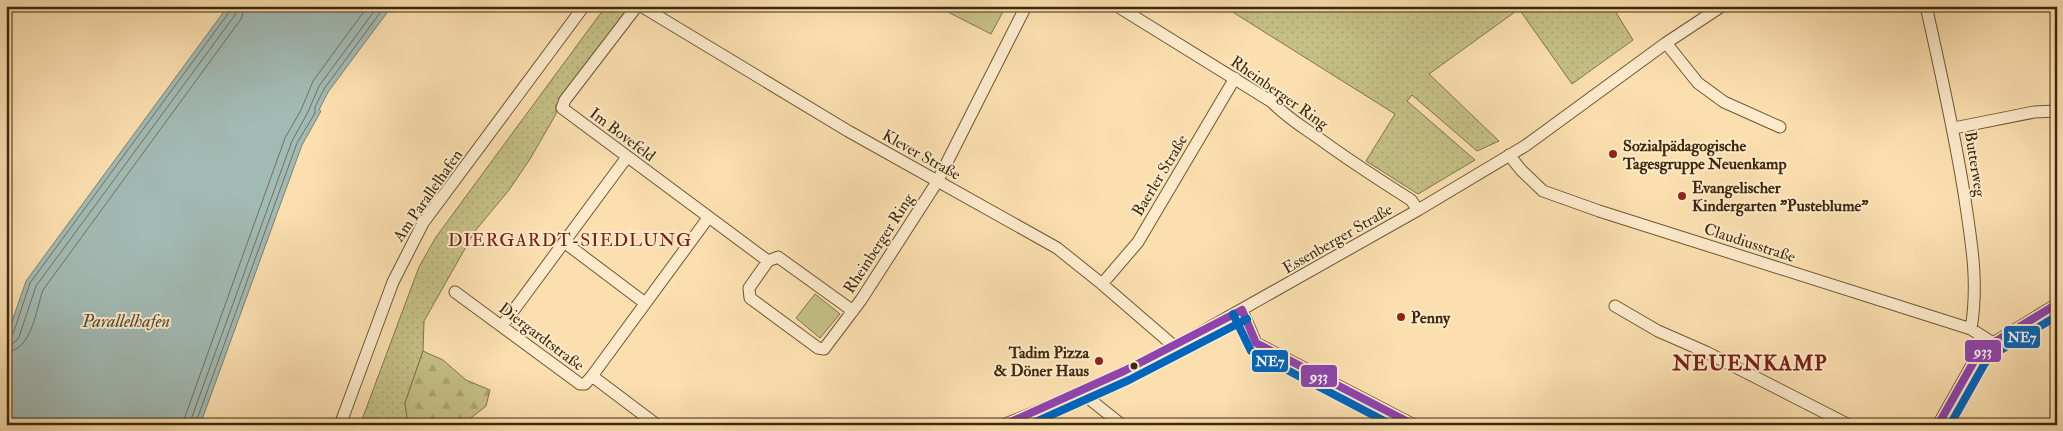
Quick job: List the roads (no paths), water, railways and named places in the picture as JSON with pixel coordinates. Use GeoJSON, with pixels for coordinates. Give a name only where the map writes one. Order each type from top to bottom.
{"type":"FeatureCollection","features":[{"type":"Feature","properties":{"kind":"street","name":"Am Parallelhafen"},"geometry":{"type":"LineString","coordinates":[[340,425],[393,282],[423,224],[584,6]]}},
{"type":"Feature","properties":{"kind":"street","name":"Im Bovefeld"},"geometry":{"type":"LineString","coordinates":[[637,6],[565,100],[562,108],[768,261],[778,257],[853,311]]}},
{"type":"Feature","properties":{"kind":"street","name":"Klever Straße"},"geometry":{"type":"LineString","coordinates":[[641,6],[848,131],[1051,244],[1102,284],[1175,347]]}},
{"type":"Feature","properties":{"kind":"street","name":"Rheinberger Ring"},"geometry":{"type":"LineString","coordinates":[[853,311],[937,182],[1026,6]]}},
{"type":"Feature","properties":{"kind":"street","name":"Rheinberger Ring"},"geometry":{"type":"LineString","coordinates":[[1117,6],[1272,102],[1287,118],[1324,142],[1345,159],[1411,200],[1418,210]]}},
{"type":"Feature","properties":{"kind":"street","name":"Essenberger Straße"},"geometry":{"type":"LineString","coordinates":[[1003,425],[1082,393],[1175,347],[1418,210],[1509,155],[1666,43],[1722,6]]}},
{"type":"Feature","properties":{"kind":"street","name":"Butterweg"},"geometry":{"type":"LineString","coordinates":[[1926,6],[1954,128],[1976,272],[1975,304],[1971,329]]}},
{"type":"Feature","properties":{"kind":"street"},"geometry":{"type":"LineString","coordinates":[[1666,43],[1698,83],[1724,102],[1780,127]]}},
{"type":"Feature","properties":{"kind":"street","name":"Baerler Straße"},"geometry":{"type":"LineString","coordinates":[[1102,284],[1138,242],[1236,78]]}},
{"type":"Feature","properties":{"kind":"street"},"geometry":{"type":"LineString","coordinates":[[1954,128],[2034,112],[2057,112]]}},
{"type":"Feature","properties":{"kind":"street","name":"Claudiusstraße"},"geometry":{"type":"LineString","coordinates":[[1509,155],[1520,170],[1543,192],[1971,329],[1993,343]]}},
{"type":"Feature","properties":{"kind":"street"},"geometry":{"type":"LineString","coordinates":[[502,326],[627,157]]}},
{"type":"Feature","properties":{"kind":"street"},"geometry":{"type":"LineString","coordinates":[[592,376],[708,218]]}},
{"type":"Feature","properties":{"kind":"street"},"geometry":{"type":"LineString","coordinates":[[564,242],[645,304]]}},
{"type":"Feature","properties":{"kind":"street"},"geometry":{"type":"LineString","coordinates":[[768,261],[749,288],[750,298],[818,348],[824,349],[828,345],[853,311]]}},
{"type":"Feature","properties":{"kind":"street","name":"Diergardtstraße"},"geometry":{"type":"LineString","coordinates":[[455,292],[580,384],[585,384],[592,376],[657,425]]}},
{"type":"Feature","properties":{"kind":"street"},"geometry":{"type":"LineString","coordinates":[[1938,425],[1977,356],[1993,343],[2057,304]]}},
{"type":"Feature","properties":{"kind":"street"},"geometry":{"type":"LineString","coordinates":[[1615,306],[1658,331],[1706,352],[1848,425]]}},
{"type":"Feature","properties":{"kind":"street"},"geometry":{"type":"LineString","coordinates":[[1242,310],[1256,343],[1414,425]]}},
{"type":"Feature","properties":{"kind":"street"},"geometry":{"type":"LineString","coordinates":[[1082,393],[1122,425]]}},
{"type":"Feature","properties":{"kind":"water","name":"Parallelhafen"},"geometry":{"type":"Polygon","coordinates":[[[228,6],[392,6],[328,92],[319,110],[321,111],[302,145],[200,425],[6,425],[6,339],[26,281],[228,6]]]}},
{"type":"Feature","properties":{"kind":"place","name":"Sozialpädagogische Tagesgruppe Neuenkamp"},"geometry":{"type":"Point","coordinates":[1613,154]}},
{"type":"Feature","properties":{"kind":"place","name":"Evangelischer Kindergarten \"Pusteblume\""},"geometry":{"type":"Point","coordinates":[1682,196]}},
{"type":"Feature","properties":{"kind":"place","name":"Penny"},"geometry":{"type":"Point","coordinates":[1401,317]}},
{"type":"Feature","properties":{"kind":"place","name":"Tadim Pizza & Döner Haus"},"geometry":{"type":"Point","coordinates":[1099,361]}},
{"type":"Feature","properties":{"kind":"district","name":"DIERGARDT-SIEDLUNG"},"geometry":{"type":"Point","coordinates":[570,240]}},
{"type":"Feature","properties":{"kind":"district","name":"NEUENKAMP"},"geometry":{"type":"Point","coordinates":[1750,363]}}]}
